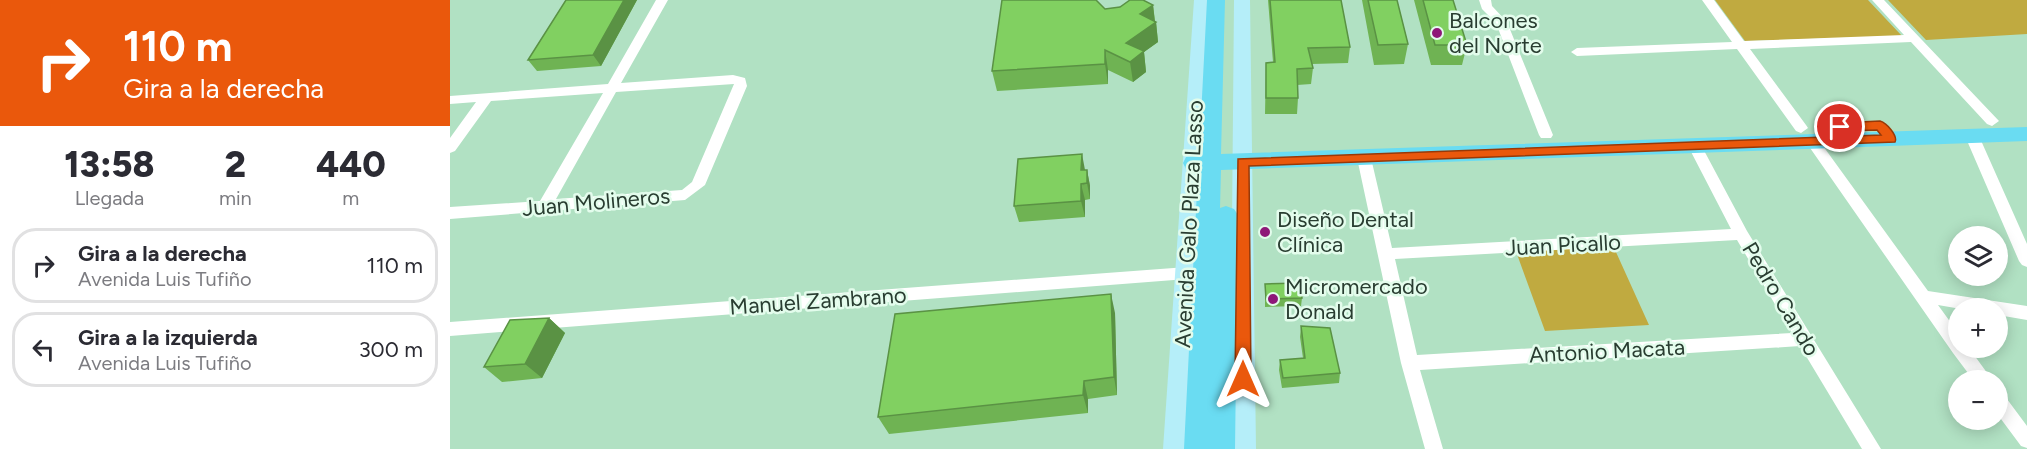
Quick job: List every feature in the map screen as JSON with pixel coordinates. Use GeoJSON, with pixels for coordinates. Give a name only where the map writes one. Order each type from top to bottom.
{"type":"FeatureCollection","features":[{"type":"Feature","properties":{"kind":"main road","name":"Avenida Galo Plaza Lasso"},"geometry":{"type":"LineString","coordinates":[[1202,0],[1219,155],[1243,449]]}},
{"type":"Feature","properties":{"kind":"main road","name":"Avenida Galo Plaza Lasso"},"geometry":{"type":"LineString","coordinates":[[1216,0],[1220,449]]}},
{"type":"Feature","properties":{"kind":"main road","name":"Avenida Galo Plaza Lasso"},"geometry":{"type":"LineString","coordinates":[[1199,449],[1229,0]]}},
{"type":"Feature","properties":{"kind":"main road","name":"Avenida Galo Plaza Lasso"},"geometry":{"type":"LineString","coordinates":[[1176,449],[1187,273],[1219,155],[1242,0]]}},
{"type":"Feature","properties":{"kind":"main road"},"geometry":{"type":"LineString","coordinates":[[1219,155],[1546,135],[1720,138],[1885,132],[1992,121],[2027,120]]}},
{"type":"Feature","properties":{"kind":"main road"},"geometry":{"type":"LineString","coordinates":[[1885,132],[1972,136],[2027,134]]}},
{"type":"Feature","properties":{"kind":"main road"},"geometry":{"type":"LineString","coordinates":[[1219,155],[1364,158],[1695,146],[1720,138]]}},
{"type":"Feature","properties":{"kind":"street"},"geometry":{"type":"LineString","coordinates":[[544,207],[663,0]]}},
{"type":"Feature","properties":{"kind":"street"},"geometry":{"type":"LineString","coordinates":[[1485,0],[1486,7],[1501,22],[1546,135]]}},
{"type":"Feature","properties":{"kind":"street"},"geometry":{"type":"LineString","coordinates":[[1708,0],[1948,333]]}},
{"type":"Feature","properties":{"kind":"street"},"geometry":{"type":"LineString","coordinates":[[1878,0],[1992,121]]}},
{"type":"Feature","properties":{"kind":"street"},"geometry":{"type":"LineString","coordinates":[[1577,52],[1915,38]]}},
{"type":"Feature","properties":{"kind":"street","name":"Juan Molineros"},"geometry":{"type":"LineString","coordinates":[[450,213],[685,195],[694,191],[737,95],[740,81],[733,79],[611,88]]}},
{"type":"Feature","properties":{"kind":"street"},"geometry":{"type":"LineString","coordinates":[[450,99],[611,88]]}},
{"type":"Feature","properties":{"kind":"street"},"geometry":{"type":"LineString","coordinates":[[450,148],[487,97]]}},
{"type":"Feature","properties":{"kind":"street"},"geometry":{"type":"LineString","coordinates":[[1972,136],[2027,261]]}},
{"type":"Feature","properties":{"kind":"street","name":"Pedro Cando"},"geometry":{"type":"LineString","coordinates":[[1695,146],[1742,234],[1872,449]]}},
{"type":"Feature","properties":{"kind":"street"},"geometry":{"type":"LineString","coordinates":[[1364,158],[1410,363],[1434,449]]}},
{"type":"Feature","properties":{"kind":"street","name":"Juan Picallo"},"geometry":{"type":"LineString","coordinates":[[1385,254],[1742,234]]}},
{"type":"Feature","properties":{"kind":"street","name":"Manuel Zambrano"},"geometry":{"type":"LineString","coordinates":[[450,329],[1187,273]]}},
{"type":"Feature","properties":{"kind":"street"},"geometry":{"type":"LineString","coordinates":[[1921,296],[2027,313]]}},
{"type":"Feature","properties":{"kind":"street","name":"Antonio Macata"},"geometry":{"type":"LineString","coordinates":[[1410,363],[1805,339]]}},
{"type":"Feature","properties":{"kind":"street"},"geometry":{"type":"LineString","coordinates":[[1967,358],[1976,370]]}},
{"type":"Feature","properties":{"kind":"street"},"geometry":{"type":"LineString","coordinates":[[2008,414],[2027,440]]}},
{"type":"Feature","properties":{"kind":"shaded area"},"geometry":{"type":"Polygon","coordinates":[[[1715,0],[1868,0],[1902,36],[1745,41],[1715,0]]]}},
{"type":"Feature","properties":{"kind":"shaded area"},"geometry":{"type":"Polygon","coordinates":[[[1888,0],[2027,0],[2027,34],[1926,40],[1888,0]]]}},
{"type":"Feature","properties":{"kind":"shaded area"},"geometry":{"type":"Polygon","coordinates":[[[1611,241],[1649,325],[1545,331],[1514,246],[1611,241]]]}},
{"type":"Feature","properties":{"kind":"building"},"geometry":{"type":"Polygon","coordinates":[[[566,0],[624,0],[593,55],[528,60],[566,0]]]}},
{"type":"Feature","properties":{"kind":"building"},"geometry":{"type":"Polygon","coordinates":[[[1002,0],[1096,0],[1105,9],[1120,7],[1130,0],[1143,0],[1153,5],[1140,14],[1156,22],[1126,43],[1144,51],[1130,62],[1105,50],[1105,64],[992,71],[1002,0]]]}},
{"type":"Feature","properties":{"kind":"building"},"geometry":{"type":"Polygon","coordinates":[[[1270,0],[1341,0],[1350,47],[1308,48],[1313,68],[1297,69],[1298,98],[1266,98],[1266,63],[1275,62],[1270,0]]]}},
{"type":"Feature","properties":{"kind":"building"},"geometry":{"type":"Polygon","coordinates":[[[1368,0],[1397,0],[1408,44],[1378,45],[1368,0]]]}},
{"type":"Feature","properties":{"kind":"building"},"geometry":{"type":"Polygon","coordinates":[[[1423,0],[1453,0],[1467,45],[1435,45],[1423,0]]]}},
{"type":"Feature","properties":{"kind":"building"},"geometry":{"type":"Polygon","coordinates":[[[1082,154],[1081,170],[1087,170],[1087,183],[1081,184],[1081,201],[1014,206],[1018,159],[1082,154]]]}},
{"type":"Feature","properties":{"kind":"building"},"geometry":{"type":"Polygon","coordinates":[[[1300,283],[1302,298],[1266,299],[1265,284],[1300,283]]]}},
{"type":"Feature","properties":{"kind":"building"},"geometry":{"type":"Polygon","coordinates":[[[1111,294],[1114,377],[1084,381],[1083,395],[878,417],[895,314],[1111,294]]]}},
{"type":"Feature","properties":{"kind":"building"},"geometry":{"type":"Polygon","coordinates":[[[549,318],[525,364],[484,367],[510,320],[549,318]]]}},
{"type":"Feature","properties":{"kind":"building"},"geometry":{"type":"Polygon","coordinates":[[[1301,326],[1330,328],[1340,373],[1283,378],[1280,360],[1305,358],[1301,326]]]}},
{"type":"Feature","properties":{"kind":"place","name":"Balcones del Norte"},"geometry":{"type":"Point","coordinates":[1437,33]}},
{"type":"Feature","properties":{"kind":"place","name":"Diseño Dental Clínica"},"geometry":{"type":"Point","coordinates":[1265,232]}},
{"type":"Feature","properties":{"kind":"place","name":"Micromercado Donald"},"geometry":{"type":"Point","coordinates":[1273,299]}},
{"type":"Feature","properties":{"kind":"route"},"geometry":{"type":"LineString","coordinates":[[1243,379],[1243,162],[1891,139],[1880,126],[1840,127]]}}]}
